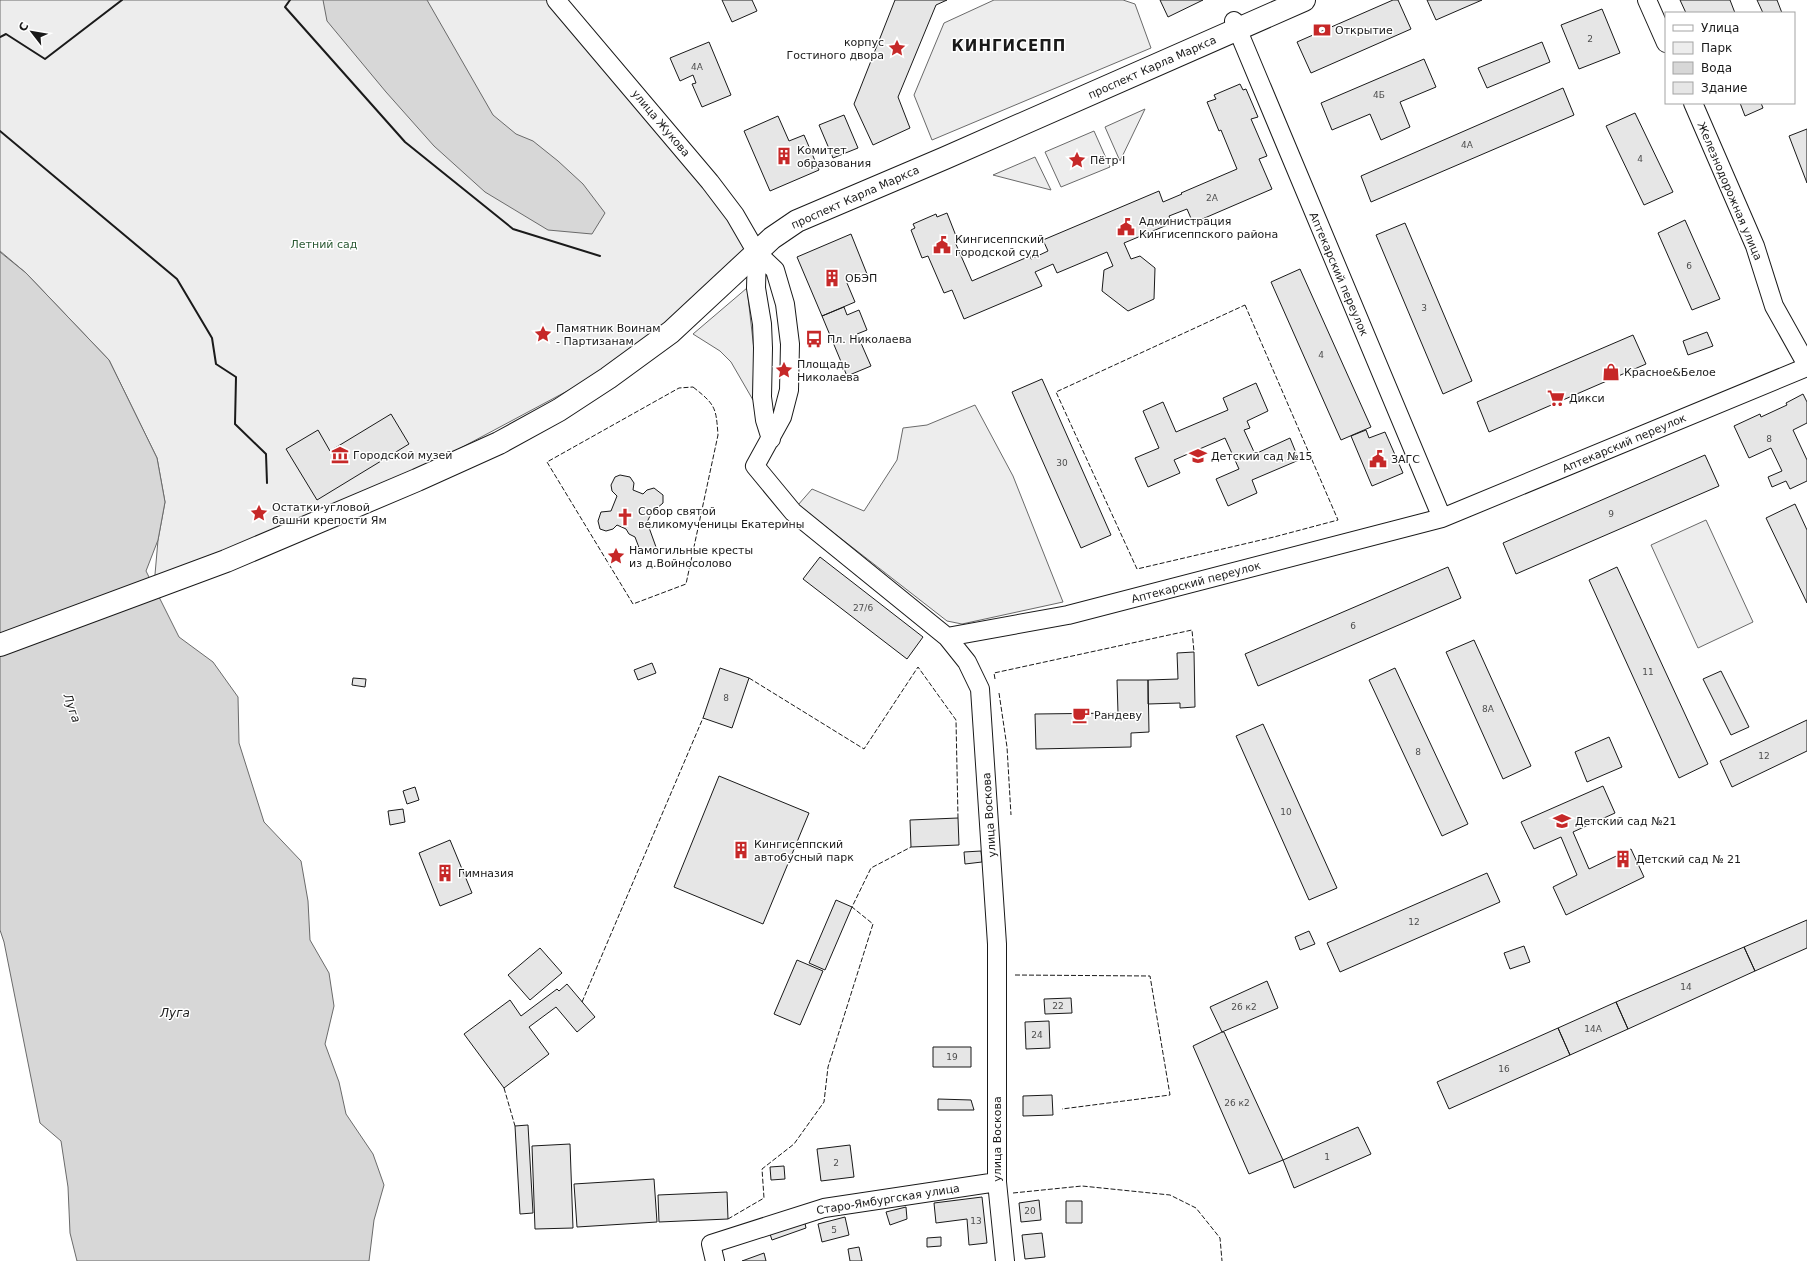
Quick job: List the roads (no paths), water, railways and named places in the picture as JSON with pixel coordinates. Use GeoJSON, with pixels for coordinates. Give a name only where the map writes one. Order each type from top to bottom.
{"type":"FeatureCollection","features":[{"type":"Feature","properties":{"kind":"main road"},"geometry":{"type":"LineString","coordinates":[[1235,26],[1282,0]]}},
{"type":"Feature","properties":{"kind":"main road","name":"проспект Карла Маркса"},"geometry":{"type":"LineString","coordinates":[[0,645],[226,562],[492,446],[560,410],[608,378],[671,332],[756,253],[784,229],[797,221],[945,158],[1235,26],[1304,0]]}},
{"type":"Feature","properties":{"kind":"street","name":"улица Жукова"},"geometry":{"type":"LineString","coordinates":[[556,0],[710,182],[736,215],[756,253]]}},
{"type":"Feature","properties":{"kind":"street"},"geometry":{"type":"LineString","coordinates":[[1647,0],[1665,41]]}},
{"type":"Feature","properties":{"kind":"street","name":"Аптекарский переулок"},"geometry":{"type":"LineString","coordinates":[[1235,26],[1442,518]]}},
{"type":"Feature","properties":{"kind":"street","name":"Железнодорожная улица"},"geometry":{"type":"LineString","coordinates":[[1692,104],[1755,246],[1774,306],[1807,366]]}},
{"type":"Feature","properties":{"kind":"street"},"geometry":{"type":"LineString","coordinates":[[756,253],[756,288],[762,324],[762,397],[765,420],[771,439]]}},
{"type":"Feature","properties":{"kind":"street"},"geometry":{"type":"LineString","coordinates":[[756,253],[775,270],[785,304],[790,344],[789,390],[786,407],[771,439]]}},
{"type":"Feature","properties":{"kind":"street","name":"Аптекарский переулок"},"geometry":{"type":"LineString","coordinates":[[947,637],[1068,615],[1442,518],[1807,366]]}},
{"type":"Feature","properties":{"kind":"street","name":"улица Воскова"},"geometry":{"type":"LineString","coordinates":[[771,439],[755,466],[793,512],[947,637],[967,662],[980,688],[997,944],[997,1182],[1005,1261]]}},
{"type":"Feature","properties":{"kind":"street","name":"Старо-Ямбургская улица"},"geometry":{"type":"LineString","coordinates":[[713,1253],[824,1208],[997,1182]]}},
{"type":"Feature","properties":{"kind":"water"},"geometry":{"type":"Polygon","coordinates":[[[323,0],[427,0],[493,115],[516,134],[533,141],[558,161],[583,184],[605,213],[592,234],[548,230],[485,192],[434,146],[386,92],[327,21],[323,0]]]}},
{"type":"Feature","properties":{"kind":"water","name":"Луга"},"geometry":{"type":"Polygon","coordinates":[[[0,252],[26,273],[109,360],[157,458],[165,502],[158,540],[146,571],[179,637],[213,662],[238,697],[239,743],[264,822],[301,861],[308,901],[310,940],[329,973],[334,1006],[325,1044],[339,1082],[346,1114],[373,1154],[384,1185],[374,1220],[369,1261],[77,1261],[70,1233],[68,1187],[61,1141],[40,1123],[4,942],[0,930],[0,252]]]}},
{"type":"Feature","properties":{"kind":"place","name":"Открытие"},"geometry":{"type":"Point","coordinates":[1322,30]}},
{"type":"Feature","properties":{"kind":"place","name":"корпус Гостиного двора"},"geometry":{"type":"Point","coordinates":[897,48]}},
{"type":"Feature","properties":{"kind":"place","name":"Комитет образования"},"geometry":{"type":"Point","coordinates":[784,156]}},
{"type":"Feature","properties":{"kind":"place","name":"Пётр I"},"geometry":{"type":"Point","coordinates":[1077,160]}},
{"type":"Feature","properties":{"kind":"place","name":"Администрация Кингисеппского района"},"geometry":{"type":"Point","coordinates":[1126,227]}},
{"type":"Feature","properties":{"kind":"place","name":"Кингисеппский городской суд"},"geometry":{"type":"Point","coordinates":[942,245]}},
{"type":"Feature","properties":{"kind":"place","name":"ОБЭП"},"geometry":{"type":"Point","coordinates":[832,278]}},
{"type":"Feature","properties":{"kind":"place","name":"Памятник Воинам - Партизанам"},"geometry":{"type":"Point","coordinates":[543,334]}},
{"type":"Feature","properties":{"kind":"place","name":"Пл. Николаева"},"geometry":{"type":"Point","coordinates":[814,339]}},
{"type":"Feature","properties":{"kind":"place","name":"Площадь Николаева"},"geometry":{"type":"Point","coordinates":[784,370]}},
{"type":"Feature","properties":{"kind":"place","name":"Красное&Белое"},"geometry":{"type":"Point","coordinates":[1611,372]}},
{"type":"Feature","properties":{"kind":"place","name":"Дикси"},"geometry":{"type":"Point","coordinates":[1556,398]}},
{"type":"Feature","properties":{"kind":"place","name":"Городской музей"},"geometry":{"type":"Point","coordinates":[340,455]}},
{"type":"Feature","properties":{"kind":"place","name":"Детский сад №15"},"geometry":{"type":"Point","coordinates":[1198,456]}},
{"type":"Feature","properties":{"kind":"place","name":"ЗАГС"},"geometry":{"type":"Point","coordinates":[1378,459]}},
{"type":"Feature","properties":{"kind":"place","name":"Остатки угловой башни крепости Ям"},"geometry":{"type":"Point","coordinates":[259,513]}},
{"type":"Feature","properties":{"kind":"place","name":"Собор святой великомученицы Екатерины"},"geometry":{"type":"Point","coordinates":[625,517]}},
{"type":"Feature","properties":{"kind":"place","name":"Намогильные кресты из д.Войносолово"},"geometry":{"type":"Point","coordinates":[616,556]}},
{"type":"Feature","properties":{"kind":"place","name":"Рандеву"},"geometry":{"type":"Point","coordinates":[1081,715]}},
{"type":"Feature","properties":{"kind":"place","name":"Детский сад №21"},"geometry":{"type":"Point","coordinates":[1562,821]}},
{"type":"Feature","properties":{"kind":"place","name":"Кингисеппский автобусный парк"},"geometry":{"type":"Point","coordinates":[741,850]}},
{"type":"Feature","properties":{"kind":"place","name":"Детский сад № 21"},"geometry":{"type":"Point","coordinates":[1623,859]}},
{"type":"Feature","properties":{"kind":"place","name":"Гимназия"},"geometry":{"type":"Point","coordinates":[445,873]}},
{"type":"Feature","properties":{"kind":"district","name":"КИНГИСЕПП"},"geometry":{"type":"Point","coordinates":[1009,46]}},
{"type":"Feature","properties":{"kind":"park label","name":"Летний сад"},"geometry":{"type":"Point","coordinates":[324,244]}}]}
